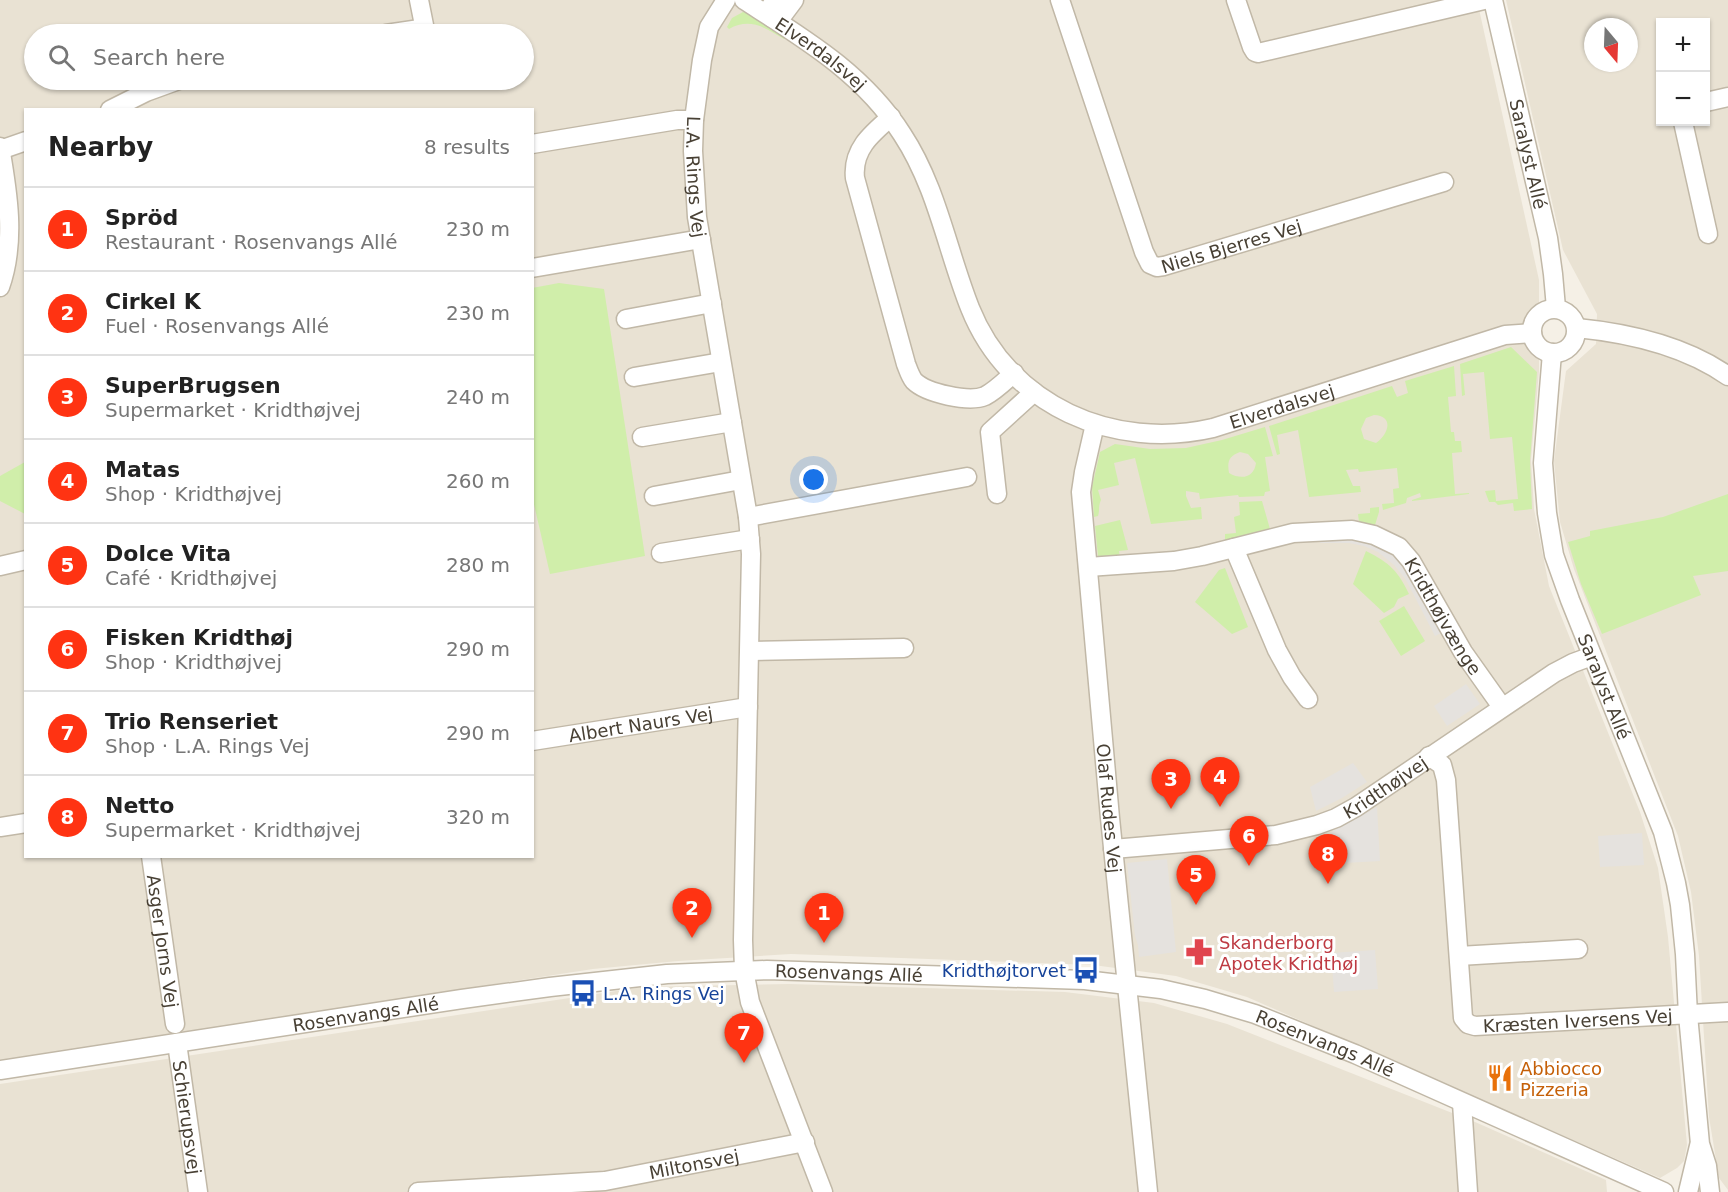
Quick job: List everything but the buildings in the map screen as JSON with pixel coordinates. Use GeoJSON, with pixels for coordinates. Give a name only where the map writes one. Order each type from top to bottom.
{"type":"FeatureCollection","features":[{"type":"Feature","properties":{"kind":"street"},"geometry":{"type":"LineString","coordinates":[[418,0],[424,24]]}},
{"type":"Feature","properties":{"kind":"street","name":"L.A. Rings Vej"},"geometry":{"type":"LineString","coordinates":[[726,0],[709,27],[698,78],[694,120],[694,180],[697,217],[750,539],[752,576],[742,940],[744,970],[750,1002],[823,1192]]}},
{"type":"Feature","properties":{"kind":"street","name":"L.A. Rings Vej"},"geometry":{"type":"LineString","coordinates":[[705,49],[723,28],[737,5],[736,0]]}},
{"type":"Feature","properties":{"kind":"street","name":"Elverdalsvej"},"geometry":{"type":"LineString","coordinates":[[744,0],[774,9],[847,71],[891,117],[911,148],[926,178],[971,309],[984,334],[1000,359],[1034,392],[1074,416],[1095,424],[1136,434],[1192,433],[1505,335],[1532,333]]}},
{"type":"Feature","properties":{"kind":"street"},"geometry":{"type":"LineString","coordinates":[[774,9],[782,16],[794,0]]}},
{"type":"Feature","properties":{"kind":"street","name":"Niels Bjerres Vej"},"geometry":{"type":"LineString","coordinates":[[1060,0],[1144,252],[1150,264],[1157,267],[1164,266],[1444,182]]}},
{"type":"Feature","properties":{"kind":"street"},"geometry":{"type":"LineString","coordinates":[[1236,0],[1252,46],[1258,53],[1484,0]]}},
{"type":"Feature","properties":{"kind":"street","name":"Saralyst Allé"},"geometry":{"type":"LineString","coordinates":[[1493,0],[1548,238],[1556,308]]}},
{"type":"Feature","properties":{"kind":"street"},"geometry":{"type":"LineString","coordinates":[[114,108],[152,90]]}},
{"type":"Feature","properties":{"kind":"street"},"geometry":{"type":"LineString","coordinates":[[1710,101],[1728,98]]}},
{"type":"Feature","properties":{"kind":"street"},"geometry":{"type":"LineString","coordinates":[[891,117],[858,152],[854,166],[855,178],[906,364],[913,379],[924,388],[974,399],[993,391],[1014,373]]}},
{"type":"Feature","properties":{"kind":"street"},"geometry":{"type":"LineString","coordinates":[[534,144],[677,120],[694,120]]}},
{"type":"Feature","properties":{"kind":"street"},"geometry":{"type":"LineString","coordinates":[[1684,126],[1708,234]]}},
{"type":"Feature","properties":{"kind":"street"},"geometry":{"type":"LineString","coordinates":[[0,287],[8,259],[9,224],[0,148],[24,142]]}},
{"type":"Feature","properties":{"kind":"street"},"geometry":{"type":"LineString","coordinates":[[534,268],[701,238]]}},
{"type":"Feature","properties":{"kind":"street"},"geometry":{"type":"LineString","coordinates":[[626,319],[712,303]]}},
{"type":"Feature","properties":{"kind":"street"},"geometry":{"type":"LineString","coordinates":[[1556,308],[1570,314],[1577,328],[1573,343],[1567,349],[1552,353],[1546,352],[1536,344],[1532,333],[1535,318],[1541,312],[1556,308]]}},
{"type":"Feature","properties":{"kind":"street"},"geometry":{"type":"LineString","coordinates":[[1577,328],[1614,332],[1669,346],[1700,358],[1728,376]]}},
{"type":"Feature","properties":{"kind":"street","name":"Saralyst Allé"},"geometry":{"type":"LineString","coordinates":[[1552,353],[1543,463],[1546,513],[1554,555],[1570,600],[1668,848],[1680,905],[1700,1144],[1707,1166],[1710,1192]]}},
{"type":"Feature","properties":{"kind":"street"},"geometry":{"type":"LineString","coordinates":[[634,377],[722,362]]}},
{"type":"Feature","properties":{"kind":"street"},"geometry":{"type":"LineString","coordinates":[[997,494],[990,432],[1034,392]]}},
{"type":"Feature","properties":{"kind":"street"},"geometry":{"type":"LineString","coordinates":[[642,437],[732,422]]}},
{"type":"Feature","properties":{"kind":"street","name":"Olaf Rudes Vej"},"geometry":{"type":"LineString","coordinates":[[1095,424],[1081,492],[1113,849],[1148,1192]]}},
{"type":"Feature","properties":{"kind":"street"},"geometry":{"type":"LineString","coordinates":[[748,517],[967,477]]}},
{"type":"Feature","properties":{"kind":"street"},"geometry":{"type":"LineString","coordinates":[[654,496],[741,480]]}},
{"type":"Feature","properties":{"kind":"street","name":"Kridthøjvænge"},"geometry":{"type":"LineString","coordinates":[[1088,567],[1174,561],[1293,532],[1352,530],[1374,535],[1399,547],[1411,561],[1463,652],[1502,707]]}},
{"type":"Feature","properties":{"kind":"street"},"geometry":{"type":"LineString","coordinates":[[661,553],[750,539]]}},
{"type":"Feature","properties":{"kind":"street"},"geometry":{"type":"LineString","coordinates":[[1234,548],[1277,650],[1308,699]]}},
{"type":"Feature","properties":{"kind":"street"},"geometry":{"type":"LineString","coordinates":[[0,566],[24,560]]}},
{"type":"Feature","properties":{"kind":"street"},"geometry":{"type":"LineString","coordinates":[[750,651],[904,648]]}},
{"type":"Feature","properties":{"kind":"street","name":"Kridthøjvej"},"geometry":{"type":"LineString","coordinates":[[1113,849],[1276,835],[1336,818],[1356,807],[1554,673],[1592,656]]}},
{"type":"Feature","properties":{"kind":"street","name":"Albert Naurs Vej"},"geometry":{"type":"LineString","coordinates":[[534,741],[748,707]]}},
{"type":"Feature","properties":{"kind":"street","name":"Kræsten Iversens Vej"},"geometry":{"type":"LineString","coordinates":[[1429,756],[1442,765],[1446,780],[1463,1018],[1468,1024],[1475,1026],[1688,1015]]}},
{"type":"Feature","properties":{"kind":"street"},"geometry":{"type":"LineString","coordinates":[[0,827],[24,823]]}},
{"type":"Feature","properties":{"kind":"street","name":"Asger Jorns Vej"},"geometry":{"type":"LineString","coordinates":[[151,858],[175,1024]]}},
{"type":"Feature","properties":{"kind":"street"},"geometry":{"type":"LineString","coordinates":[[1459,956],[1578,949]]}},
{"type":"Feature","properties":{"kind":"street","name":"Rosenvangs Allé"},"geometry":{"type":"LineString","coordinates":[[0,1070],[550,987],[667,974],[744,970],[1079,980],[1127,984],[1172,992],[1255,1014],[1355,1054],[1664,1192]]}},
{"type":"Feature","properties":{"kind":"street"},"geometry":{"type":"LineString","coordinates":[[1688,1015],[1728,1012]]}},
{"type":"Feature","properties":{"kind":"street","name":"Schierupsvej"},"geometry":{"type":"LineString","coordinates":[[177,1043],[198,1192]]}},
{"type":"Feature","properties":{"kind":"street"},"geometry":{"type":"LineString","coordinates":[[1462,1103],[1468,1192]]}},
{"type":"Feature","properties":{"kind":"street","name":"Miltonsvej"},"geometry":{"type":"LineString","coordinates":[[418,1192],[606,1186],[805,1142]]}},
{"type":"Feature","properties":{"kind":"street","name":"Saralyst Allé"},"geometry":{"type":"LineString","coordinates":[[1688,1192],[1700,1144]]}},
{"type":"Feature","properties":{"kind":"shaded area"},"geometry":{"type":"Polygon","coordinates":[[[0,0],[1477,0],[1539,280],[1539,371],[1531,460],[1534,509],[1549,586],[1640,812],[1658,868],[1668,937],[1687,1145],[1684,1161],[1660,1178],[1247,997],[1176,976],[1093,965],[791,954],[593,969],[0,1060],[0,0]]]}},
{"type":"Feature","properties":{"kind":"shaded area"},"geometry":{"type":"Polygon","coordinates":[[[1506,0],[1728,0],[1728,1190],[1719,1178],[1709,1117],[1699,956],[1691,892],[1678,836],[1574,569],[1560,522],[1554,461],[1566,371],[1596,344],[1597,314],[1563,250],[1506,0]]]}},
{"type":"Feature","properties":{"kind":"shaded area"},"geometry":{"type":"Polygon","coordinates":[[[1319,534],[1365,536],[1402,557],[1445,631],[1435,636],[1406,580],[1394,565],[1378,552],[1349,543],[1320,543],[1319,534]]]}},
{"type":"Feature","properties":{"kind":"shaded area"},"geometry":{"type":"Polygon","coordinates":[[[1466,684],[1480,704],[1447,726],[1434,706],[1466,684]]]}},
{"type":"Feature","properties":{"kind":"shaded area"},"geometry":{"type":"Polygon","coordinates":[[[1353,763],[1367,782],[1316,811],[1310,787],[1353,763]]]}},
{"type":"Feature","properties":{"kind":"shaded area"},"geometry":{"type":"Polygon","coordinates":[[[1377,807],[1380,861],[1328,864],[1327,851],[1332,831],[1377,807]]]}},
{"type":"Feature","properties":{"kind":"shaded area"},"geometry":{"type":"Polygon","coordinates":[[[1642,833],[1644,865],[1600,867],[1598,836],[1642,833]]]}},
{"type":"Feature","properties":{"kind":"shaded area"},"geometry":{"type":"Polygon","coordinates":[[[1167,859],[1176,952],[1139,957],[1127,863],[1167,859]]]}},
{"type":"Feature","properties":{"kind":"shaded area"},"geometry":{"type":"Polygon","coordinates":[[[1375,950],[1378,989],[1334,992],[1331,953],[1375,950]]]}},
{"type":"Feature","properties":{"kind":"shaded area"},"geometry":{"type":"Polygon","coordinates":[[[789,984],[1065,992],[1154,1003],[1227,1024],[1475,1122],[1606,1180],[1607,1192],[0,1192],[0,1084],[643,987],[789,984]]]}},
{"type":"Feature","properties":{"kind":"green space"},"geometry":{"type":"Polygon","coordinates":[[[743,12],[786,36],[784,39],[758,25],[751,24],[729,29],[727,27],[732,18],[743,12]]]}},
{"type":"Feature","properties":{"kind":"green space"},"geometry":{"type":"Polygon","coordinates":[[[559,283],[604,289],[645,556],[550,574],[534,504],[534,288],[559,283]]]}},
{"type":"Feature","properties":{"kind":"green space"},"geometry":{"type":"Polygon","coordinates":[[[1511,347],[1537,372],[1530,461],[1532,509],[1514,511],[1513,503],[1498,505],[1495,502],[1489,502],[1485,491],[1495,490],[1496,501],[1518,499],[1512,437],[1490,439],[1484,372],[1463,374],[1465,395],[1462,396],[1460,364],[1511,347]]]}},
{"type":"Feature","properties":{"kind":"green space"},"geometry":{"type":"Polygon","coordinates":[[[1454,366],[1456,396],[1448,397],[1451,432],[1454,432],[1455,441],[1461,441],[1462,452],[1452,453],[1455,494],[1469,494],[1412,501],[1421,497],[1420,493],[1407,498],[1406,503],[1383,510],[1382,504],[1394,503],[1393,489],[1399,488],[1397,468],[1359,472],[1358,469],[1346,470],[1353,486],[1360,486],[1361,492],[1309,497],[1298,430],[1277,435],[1280,454],[1277,455],[1269,426],[1392,386],[1397,397],[1408,393],[1405,381],[1454,366]],[[1374,415],[1366,418],[1361,429],[1364,439],[1376,443],[1384,435],[1387,422],[1381,416],[1374,415]]]}},
{"type":"Feature","properties":{"kind":"green space"},"geometry":{"type":"Polygon","coordinates":[[[1265,427],[1273,456],[1265,457],[1270,491],[1265,492],[1264,496],[1239,497],[1238,495],[1200,499],[1199,493],[1186,491],[1191,508],[1201,507],[1202,519],[1151,524],[1135,458],[1114,463],[1119,485],[1098,490],[1101,500],[1098,516],[1094,517],[1092,487],[1100,452],[1115,444],[1150,449],[1186,448],[1265,427]],[[1240,452],[1231,457],[1228,465],[1229,473],[1242,477],[1253,472],[1256,463],[1248,454],[1240,452]]]}},
{"type":"Feature","properties":{"kind":"green space"},"geometry":{"type":"Polygon","coordinates":[[[24,463],[24,513],[0,501],[0,476],[24,463]]]}},
{"type":"Feature","properties":{"kind":"green space"},"geometry":{"type":"Polygon","coordinates":[[[1728,494],[1728,571],[1693,576],[1701,595],[1602,634],[1581,584],[1568,542],[1590,536],[1590,531],[1663,517],[1728,494]]]}},
{"type":"Feature","properties":{"kind":"green space"},"geometry":{"type":"Polygon","coordinates":[[[1262,501],[1270,529],[1225,541],[1225,534],[1236,533],[1234,517],[1240,515],[1239,502],[1262,501]]]}},
{"type":"Feature","properties":{"kind":"green space"},"geometry":{"type":"Polygon","coordinates":[[[1379,507],[1375,525],[1359,522],[1358,514],[1370,513],[1370,508],[1379,507]]]}},
{"type":"Feature","properties":{"kind":"green space"},"geometry":{"type":"Polygon","coordinates":[[[1120,520],[1128,550],[1119,551],[1120,558],[1100,558],[1095,526],[1120,520]]]}},
{"type":"Feature","properties":{"kind":"green space"},"geometry":{"type":"Polygon","coordinates":[[[1366,551],[1392,568],[1409,594],[1398,599],[1394,607],[1384,613],[1353,584],[1366,551]]]}},
{"type":"Feature","properties":{"kind":"green space"},"geometry":{"type":"Polygon","coordinates":[[[1225,568],[1248,627],[1232,634],[1195,602],[1219,570],[1225,568]]]}},
{"type":"Feature","properties":{"kind":"green space"},"geometry":{"type":"Polygon","coordinates":[[[1404,606],[1425,641],[1401,656],[1379,621],[1404,606]]]}},
{"type":"Feature","properties":{"kind":"place","name":"Matas"},"geometry":{"type":"Point","coordinates":[1220,807]}},
{"type":"Feature","properties":{"kind":"place","name":"SuperBrugsen"},"geometry":{"type":"Point","coordinates":[1171,809]}},
{"type":"Feature","properties":{"kind":"place","name":"Fisken Kridthøj"},"geometry":{"type":"Point","coordinates":[1249,866]}},
{"type":"Feature","properties":{"kind":"place","name":"Netto"},"geometry":{"type":"Point","coordinates":[1328,884]}},
{"type":"Feature","properties":{"kind":"place","name":"Dolce Vita"},"geometry":{"type":"Point","coordinates":[1196,905]}},
{"type":"Feature","properties":{"kind":"place","name":"Cirkel K"},"geometry":{"type":"Point","coordinates":[692,938]}},
{"type":"Feature","properties":{"kind":"place","name":"Spröd"},"geometry":{"type":"Point","coordinates":[824,943]}},
{"type":"Feature","properties":{"kind":"place","name":"Skanderborg Apotek Kridthøj"},"geometry":{"type":"Point","coordinates":[1199,952]}},
{"type":"Feature","properties":{"kind":"place","name":"Kridthøjtorvet"},"geometry":{"type":"Point","coordinates":[1086,970]}},
{"type":"Feature","properties":{"kind":"place","name":"L.A. Rings Vej"},"geometry":{"type":"Point","coordinates":[583,993]}},
{"type":"Feature","properties":{"kind":"place","name":"Trio Renseriet"},"geometry":{"type":"Point","coordinates":[744,1063]}},
{"type":"Feature","properties":{"kind":"place","name":"Abbiocco Pizzeria"},"geometry":{"type":"Point","coordinates":[1500,1078]}}]}
